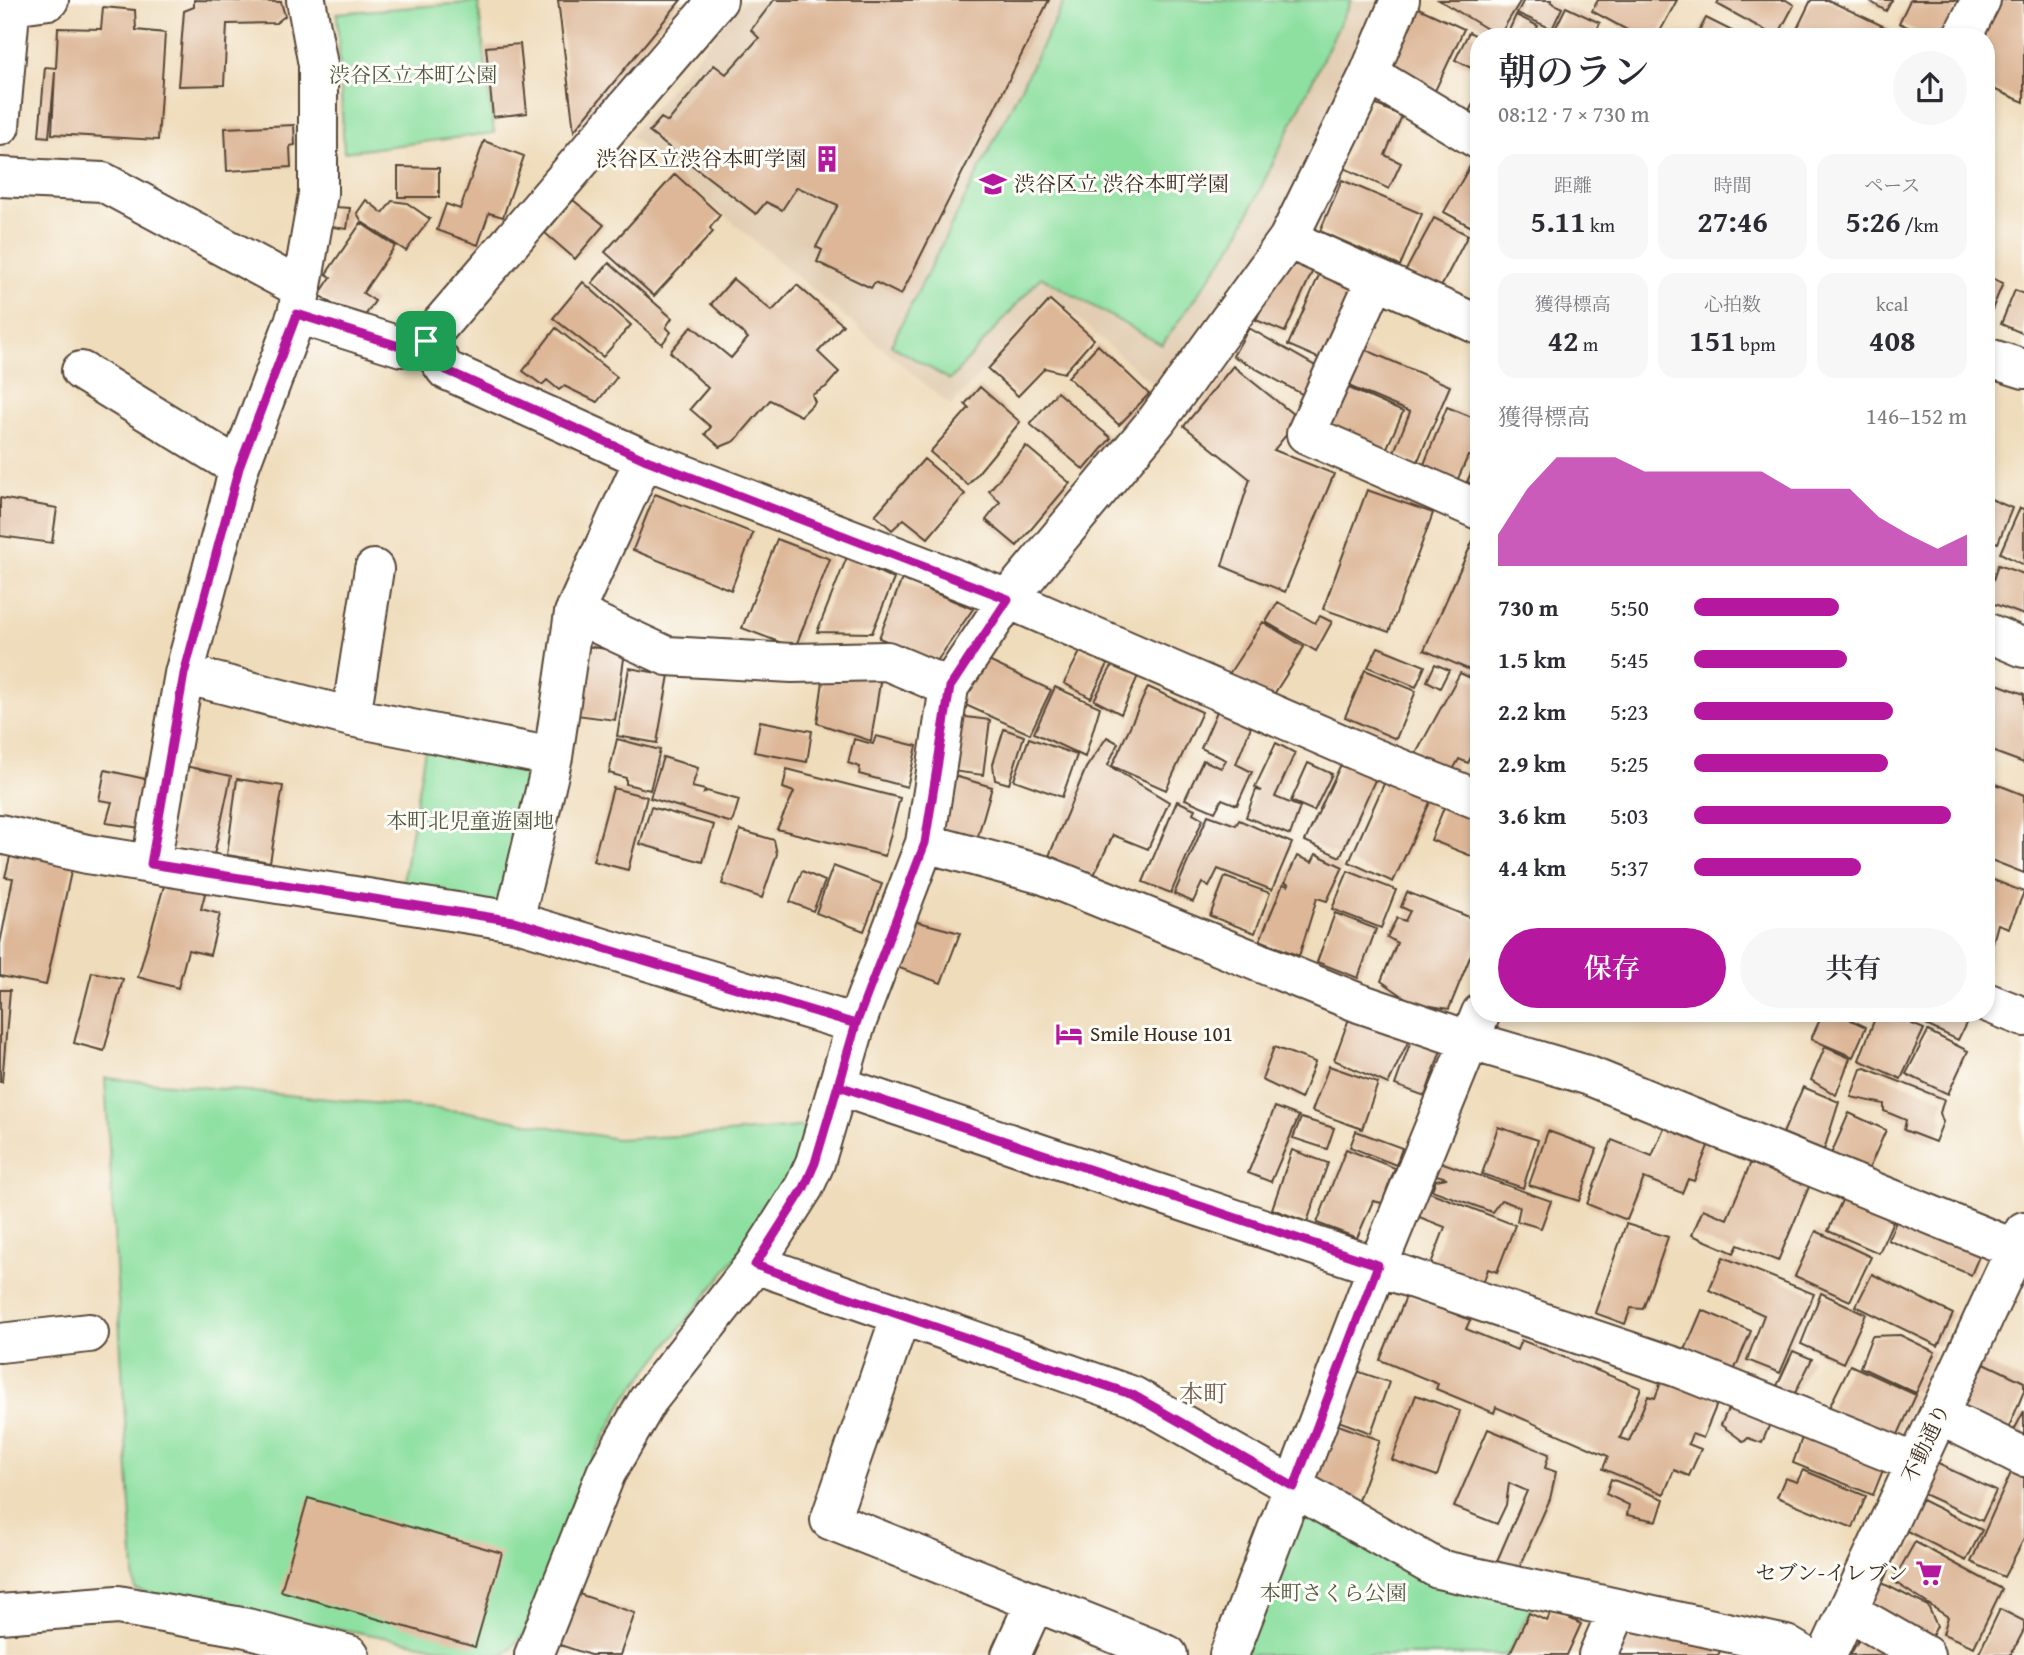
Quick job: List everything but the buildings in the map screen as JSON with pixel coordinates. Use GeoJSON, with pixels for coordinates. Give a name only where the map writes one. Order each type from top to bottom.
{"type":"FeatureCollection","features":[{"type":"Feature","properties":{"kind":"street"},"geometry":{"type":"LineString","coordinates":[[0,126],[11,3],[49,0]]}},
{"type":"Feature","properties":{"kind":"street"},"geometry":{"type":"LineString","coordinates":[[151,864],[184,674],[239,468],[300,302],[318,194],[318,65],[306,0]]}},
{"type":"Feature","properties":{"kind":"street"},"geometry":{"type":"LineString","coordinates":[[0,177],[103,182],[300,302],[402,347],[426,341],[718,0]]}},
{"type":"Feature","properties":{"kind":"street"},"geometry":{"type":"LineString","coordinates":[[534,1655],[606,1474],[648,1400],[755,1265],[804,1188],[815,1163],[856,1024],[925,843],[950,687],[1008,599],[1157,420],[1288,239],[1369,74],[1400,0]]}},
{"type":"Feature","properties":{"kind":"street"},"geometry":{"type":"LineString","coordinates":[[1967,28],[1981,0]]}},
{"type":"Feature","properties":{"kind":"street"},"geometry":{"type":"LineString","coordinates":[[1369,74],[1470,135]]}},
{"type":"Feature","properties":{"kind":"street"},"geometry":{"type":"LineString","coordinates":[[1288,239],[1470,321]]}},
{"type":"Feature","properties":{"kind":"street"},"geometry":{"type":"LineString","coordinates":[[1376,279],[1306,433],[1470,506]]}},
{"type":"Feature","properties":{"kind":"street"},"geometry":{"type":"LineString","coordinates":[[426,341],[446,370],[644,459],[1008,599],[1369,756],[1470,796]]}},
{"type":"Feature","properties":{"kind":"street"},"geometry":{"type":"LineString","coordinates":[[1995,359],[2024,369]]}},
{"type":"Feature","properties":{"kind":"street"},"geometry":{"type":"LineString","coordinates":[[81,370],[239,468]]}},
{"type":"Feature","properties":{"kind":"street"},"geometry":{"type":"LineString","coordinates":[[514,921],[553,757],[575,613],[644,459]]}},
{"type":"Feature","properties":{"kind":"street"},"geometry":{"type":"LineString","coordinates":[[351,717],[373,569]]}},
{"type":"Feature","properties":{"kind":"street"},"geometry":{"type":"LineString","coordinates":[[575,613],[667,656],[792,663],[887,661],[950,687]]}},
{"type":"Feature","properties":{"kind":"street"},"geometry":{"type":"LineString","coordinates":[[1995,636],[2024,648]]}},
{"type":"Feature","properties":{"kind":"street"},"geometry":{"type":"LineString","coordinates":[[184,674],[351,717],[553,757]]}},
{"type":"Feature","properties":{"kind":"street"},"geometry":{"type":"LineString","coordinates":[[0,834],[88,854],[514,921],[856,1024]]}},
{"type":"Feature","properties":{"kind":"street"},"geometry":{"type":"LineString","coordinates":[[925,843],[1044,875],[1359,1003],[1474,1026],[1587,1075],[2020,1240]]}},
{"type":"Feature","properties":{"kind":"street"},"geometry":{"type":"LineString","coordinates":[[1995,1006],[2024,1017]]}},
{"type":"Feature","properties":{"kind":"street"},"geometry":{"type":"LineString","coordinates":[[1229,1655],[1378,1265],[1474,1026]]}},
{"type":"Feature","properties":{"kind":"street"},"geometry":{"type":"LineString","coordinates":[[839,1086],[1679,1368],[1916,1463]]}},
{"type":"Feature","properties":{"kind":"street","name":"不動通り"},"geometry":{"type":"LineString","coordinates":[[1827,1655],[2020,1240]]}},
{"type":"Feature","properties":{"kind":"street"},"geometry":{"type":"LineString","coordinates":[[755,1265],[1133,1395],[1438,1569],[1786,1645],[1803,1655]]}},
{"type":"Feature","properties":{"kind":"street"},"geometry":{"type":"LineString","coordinates":[[901,1315],[830,1520],[1168,1655]]}},
{"type":"Feature","properties":{"kind":"street"},"geometry":{"type":"LineString","coordinates":[[0,1343],[89,1333]]}},
{"type":"Feature","properties":{"kind":"street"},"geometry":{"type":"LineString","coordinates":[[1939,1415],[2024,1457]]}},
{"type":"Feature","properties":{"kind":"street"},"geometry":{"type":"LineString","coordinates":[[1012,1655],[1035,1602]]}},
{"type":"Feature","properties":{"kind":"street"},"geometry":{"type":"LineString","coordinates":[[0,1614],[118,1605],[244,1642],[350,1655]]}},
{"type":"Feature","properties":{"kind":"street"},"geometry":{"type":"LineString","coordinates":[[1598,1655],[1619,1609]]}},
{"type":"Feature","properties":{"kind":"street"},"geometry":{"type":"LineString","coordinates":[[1848,1611],[1925,1655]]}},
{"type":"Feature","properties":{"kind":"shaded area","name":"渋谷区立 渋谷本町学園"},"geometry":{"type":"Polygon","coordinates":[[[745,0],[1380,0],[1277,233],[1160,390],[1051,296],[951,406],[630,136],[745,0]]]}},
{"type":"Feature","properties":{"kind":"green space"},"geometry":{"type":"Polygon","coordinates":[[[1065,0],[1351,0],[1236,240],[1162,345],[1041,277],[950,380],[891,345],[1065,0]]]}},
{"type":"Feature","properties":{"kind":"green space","name":"渋谷区立本町公園"},"geometry":{"type":"Polygon","coordinates":[[[478,2],[494,133],[344,152],[337,13],[478,2]]]}},
{"type":"Feature","properties":{"kind":"green space","name":"本町北児童遊園地"},"geometry":{"type":"Polygon","coordinates":[[[425,749],[541,770],[507,906],[402,887],[425,749]]]}},
{"type":"Feature","properties":{"kind":"green space"},"geometry":{"type":"Polygon","coordinates":[[[105,1078],[469,1112],[617,1139],[809,1126],[793,1170],[766,1219],[625,1399],[580,1482],[531,1627],[504,1655],[479,1655],[135,1590],[105,1078]]]}},
{"type":"Feature","properties":{"kind":"green space","name":"本町さくら公園"},"geometry":{"type":"Polygon","coordinates":[[[1295,1510],[1536,1598],[1507,1655],[1240,1655],[1295,1510]]]}},
{"type":"Feature","properties":{"kind":"place","name":"渋谷区立渋谷本町学園"},"geometry":{"type":"Point","coordinates":[827,159]}},
{"type":"Feature","properties":{"kind":"place","name":"渋谷区立 渋谷本町学園"},"geometry":{"type":"Point","coordinates":[993,184]}},
{"type":"Feature","properties":{"kind":"place","name":"Smile House 101"},"geometry":{"type":"Point","coordinates":[1069,1034]}},
{"type":"Feature","properties":{"kind":"place","name":"セブン-イレブン"},"geometry":{"type":"Point","coordinates":[1929,1573]}},
{"type":"Feature","properties":{"kind":"district","name":"本町"},"geometry":{"type":"Point","coordinates":[1203,1394]}},
{"type":"Feature","properties":{"kind":"route"},"geometry":{"type":"LineString","coordinates":[[426,341],[402,347],[297,314],[239,468],[184,674],[151,864],[514,921],[856,1024],[815,1163],[804,1188],[755,1265],[1133,1395],[1294,1487],[1378,1265],[839,1086],[856,1024],[925,843],[950,687],[1008,599],[644,459],[446,370],[426,341]]}}]}
